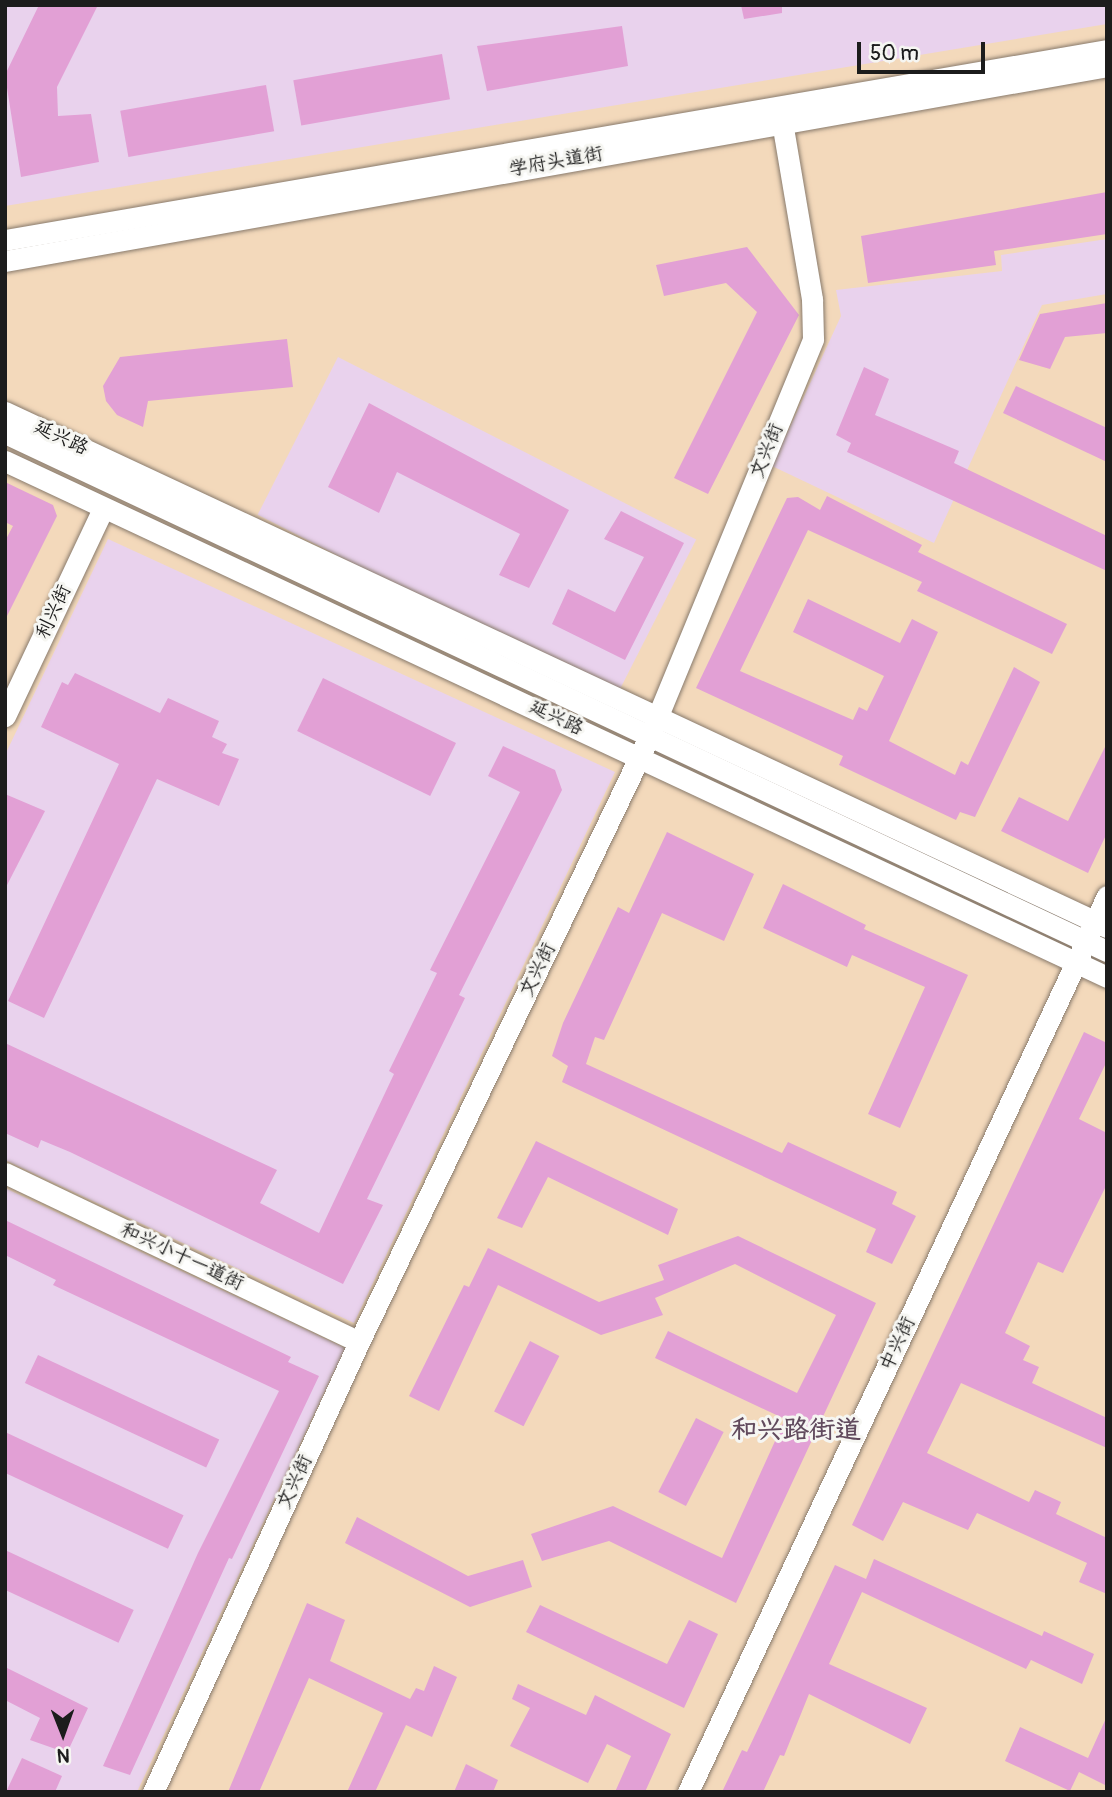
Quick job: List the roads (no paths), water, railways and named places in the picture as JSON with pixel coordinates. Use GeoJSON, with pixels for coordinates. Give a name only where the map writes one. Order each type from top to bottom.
{"type":"FeatureCollection","features":[{"type":"Feature","properties":{"kind":"main road","name":"学府头道街"},"geometry":{"type":"LineString","coordinates":[[5,240],[1107,50]]}},
{"type":"Feature","properties":{"kind":"main road","name":"学府头道街"},"geometry":{"type":"LineString","coordinates":[[5,261],[1107,66]]}},
{"type":"Feature","properties":{"kind":"main road","name":"文兴街"},"geometry":{"type":"LineString","coordinates":[[153,1792],[359,1342],[660,715],[813,338],[812,299],[782,122]]}},
{"type":"Feature","properties":{"kind":"main road","name":"延兴路"},"geometry":{"type":"LineString","coordinates":[[5,412],[660,715],[1101,924]]}},
{"type":"Feature","properties":{"kind":"main road"},"geometry":{"type":"LineString","coordinates":[[5,433],[1107,951]]}},
{"type":"Feature","properties":{"kind":"main road","name":"延兴路"},"geometry":{"type":"LineString","coordinates":[[5,461],[1107,977]]}},
{"type":"Feature","properties":{"kind":"main road","name":"利兴街"},"geometry":{"type":"LineString","coordinates":[[5,716],[103,509]]}},
{"type":"Feature","properties":{"kind":"main road","name":"中兴街"},"geometry":{"type":"LineString","coordinates":[[688,1792],[1076,963],[1087,941],[1101,924],[1107,896]]}},
{"type":"Feature","properties":{"kind":"main road","name":"和兴小十一道街"},"geometry":{"type":"LineString","coordinates":[[5,1173],[359,1342]]}},
{"type":"Feature","properties":{"kind":"district","name":"和兴路街道"},"geometry":{"type":"Point","coordinates":[796,1431]}}]}
